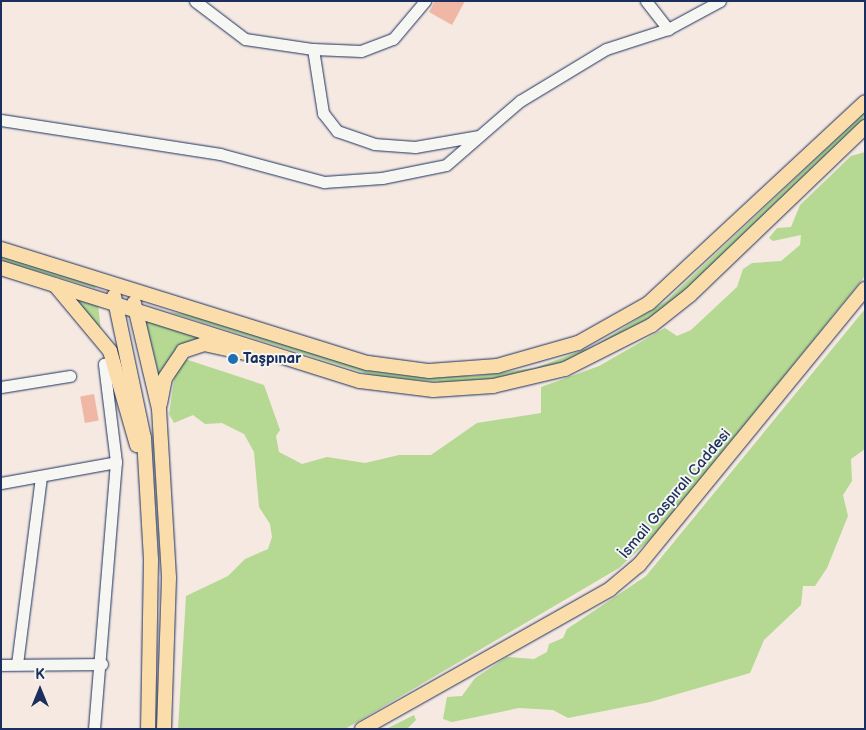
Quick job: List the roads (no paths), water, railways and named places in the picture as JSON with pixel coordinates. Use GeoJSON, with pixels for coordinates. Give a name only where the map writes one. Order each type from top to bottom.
{"type":"FeatureCollection","features":[{"type":"Feature","properties":{"kind":"main road"},"geometry":{"type":"LineString","coordinates":[[1,249],[110,280],[374,364],[450,371],[515,363],[578,343],[649,303],[865,102]]}},
{"type":"Feature","properties":{"kind":"main road"},"geometry":{"type":"LineString","coordinates":[[159,410],[165,378],[175,358],[204,344],[340,375],[413,389],[474,388],[549,374],[609,350],[686,299],[865,127]]}},
{"type":"Feature","properties":{"kind":"main road"},"geometry":{"type":"LineString","coordinates":[[1,268],[116,302],[340,375]]}},
{"type":"Feature","properties":{"kind":"main road"},"geometry":{"type":"LineString","coordinates":[[110,280],[139,402],[147,484],[151,560],[148,729]]}},
{"type":"Feature","properties":{"kind":"main road"},"geometry":{"type":"LineString","coordinates":[[52,283],[81,311],[110,351],[147,484]]}},
{"type":"Feature","properties":{"kind":"main road"},"geometry":{"type":"LineString","coordinates":[[132,288],[135,309],[159,410],[169,578],[164,729]]}},
{"type":"Feature","properties":{"kind":"main road","name":"İsmail Gaspıralı Caddesi"},"geometry":{"type":"LineString","coordinates":[[362,729],[610,590],[639,565],[865,290]]}},
{"type":"Feature","properties":{"kind":"street"},"geometry":{"type":"LineString","coordinates":[[195,1],[245,39],[313,49],[361,52],[393,39],[425,1]]}},
{"type":"Feature","properties":{"kind":"street"},"geometry":{"type":"LineString","coordinates":[[646,1],[668,29]]}},
{"type":"Feature","properties":{"kind":"street"},"geometry":{"type":"LineString","coordinates":[[1,120],[220,154],[324,182],[382,178],[446,165],[520,101],[606,49],[668,29],[720,1]]}},
{"type":"Feature","properties":{"kind":"street"},"geometry":{"type":"LineString","coordinates":[[313,49],[323,113],[337,131],[374,144],[415,147],[480,136]]}},
{"type":"Feature","properties":{"kind":"street"},"geometry":{"type":"LineString","coordinates":[[848,309],[865,301]]}},
{"type":"Feature","properties":{"kind":"street"},"geometry":{"type":"LineString","coordinates":[[94,729],[102,664],[116,462],[104,364]]}},
{"type":"Feature","properties":{"kind":"street"},"geometry":{"type":"LineString","coordinates":[[1,387],[70,376]]}},
{"type":"Feature","properties":{"kind":"street"},"geometry":{"type":"LineString","coordinates":[[1,483],[116,462]]}},
{"type":"Feature","properties":{"kind":"street"},"geometry":{"type":"LineString","coordinates":[[17,664],[41,477]]}},
{"type":"Feature","properties":{"kind":"street"},"geometry":{"type":"LineString","coordinates":[[1,664],[102,664]]}},
{"type":"Feature","properties":{"kind":"place","name":"Taşpınar"},"geometry":{"type":"Point","coordinates":[233,359]}}]}
